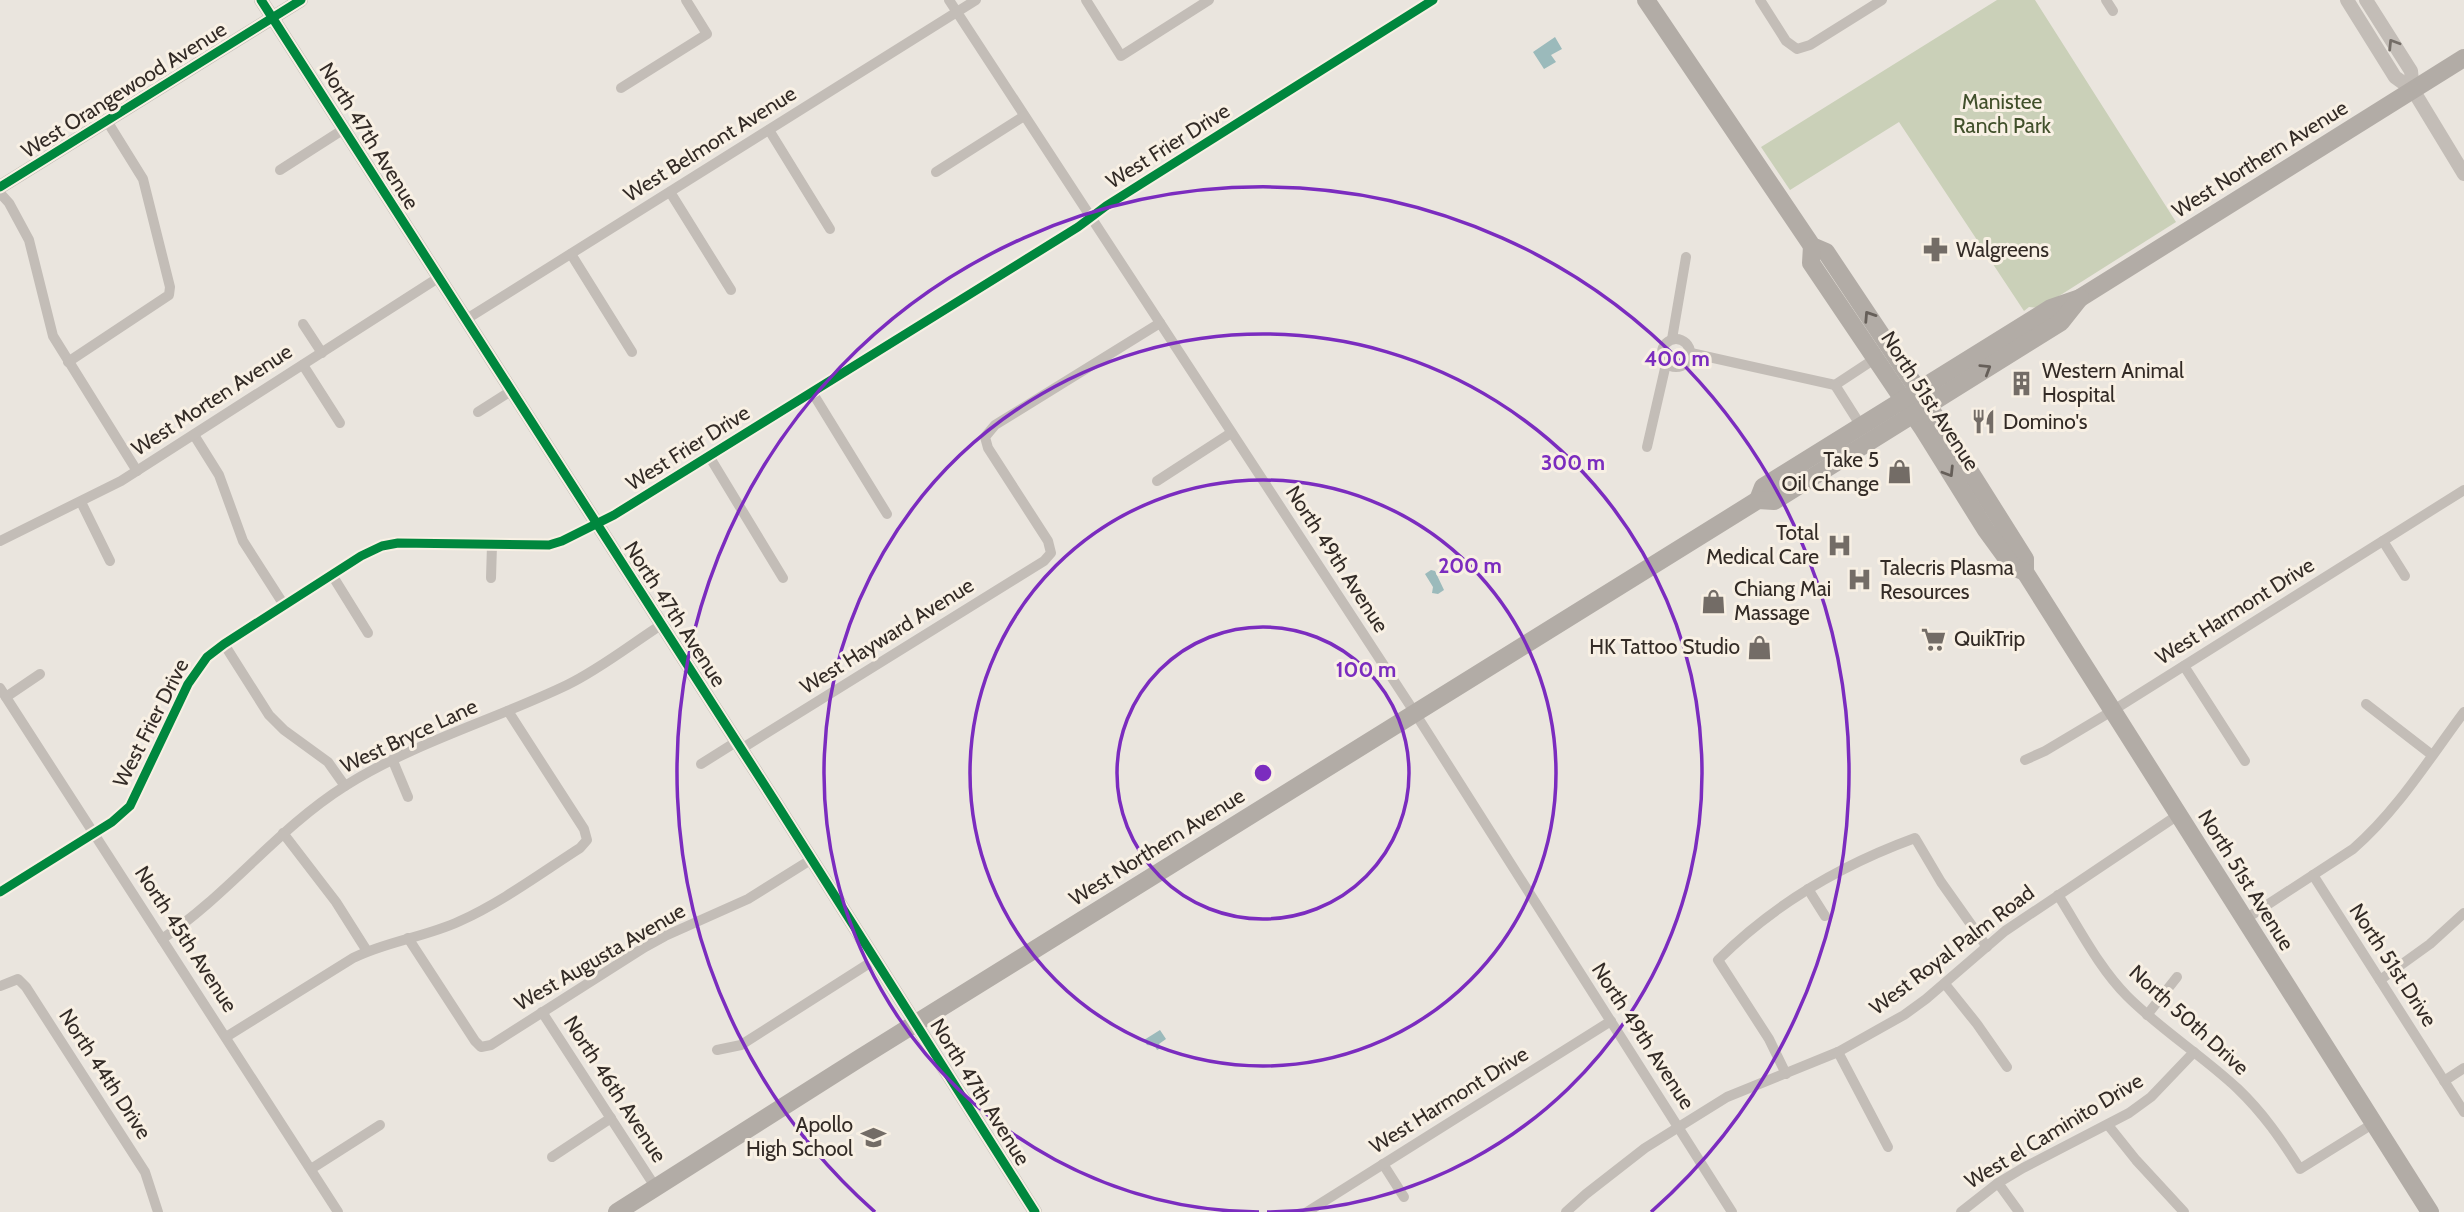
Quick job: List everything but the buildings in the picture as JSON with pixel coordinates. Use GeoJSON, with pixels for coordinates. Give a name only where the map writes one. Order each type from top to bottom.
{"type":"FeatureCollection","features":[{"type":"Feature","properties":{"kind":"main road","name":"North 51st Avenue"},"geometry":{"type":"LineString","coordinates":[[1646,0],[1812,247],[1826,252],[2013,567],[2025,572],[2430,1212]]}},
{"type":"Feature","properties":{"kind":"main road","name":"West Northern Avenue"},"geometry":{"type":"LineString","coordinates":[[617,1212],[1758,499],[1763,487],[1861,426],[1915,402],[2061,322],[2080,298],[2464,58]]}},
{"type":"Feature","properties":{"kind":"main road","name":"North 51st Avenue"},"geometry":{"type":"LineString","coordinates":[[1812,247],[1811,263],[1876,358],[1915,402]]}},
{"type":"Feature","properties":{"kind":"main road","name":"West Northern Avenue"},"geometry":{"type":"LineString","coordinates":[[1758,499],[1773,501],[1915,402]]}},
{"type":"Feature","properties":{"kind":"street","name":"North 47th Avenue"},"geometry":{"type":"LineString","coordinates":[[261,0],[917,1023],[1035,1212]]}},
{"type":"Feature","properties":{"kind":"street","name":"West Orangewood Avenue"},"geometry":{"type":"LineString","coordinates":[[0,187],[301,0]]}},
{"type":"Feature","properties":{"kind":"street"},"geometry":{"type":"LineString","coordinates":[[621,88],[707,34],[686,0]]}},
{"type":"Feature","properties":{"kind":"street","name":"North 49th Avenue"},"geometry":{"type":"LineString","coordinates":[[949,0],[1415,713],[1732,1212]]}},
{"type":"Feature","properties":{"kind":"street","name":"West Belmont Avenue"},"geometry":{"type":"LineString","coordinates":[[465,320],[976,0]]}},
{"type":"Feature","properties":{"kind":"street"},"geometry":{"type":"LineString","coordinates":[[1086,0],[1121,56],[1209,0]]}},
{"type":"Feature","properties":{"kind":"street","name":"West Frier Drive"},"geometry":{"type":"LineString","coordinates":[[0,892],[112,822],[130,806],[192,677],[207,657],[332,575],[371,551],[398,543],[549,545],[614,515],[1433,0]]}},
{"type":"Feature","properties":{"kind":"street"},"geometry":{"type":"LineString","coordinates":[[1760,0],[1786,41],[1797,49],[1810,45],[1882,0]]}},
{"type":"Feature","properties":{"kind":"street"},"geometry":{"type":"LineString","coordinates":[[2106,0],[2113,11]]}},
{"type":"Feature","properties":{"kind":"street"},"geometry":{"type":"LineString","coordinates":[[2413,90],[2411,71],[2365,0],[2349,4],[2395,78],[2413,90],[2464,174]]}},
{"type":"Feature","properties":{"kind":"street"},"geometry":{"type":"LineString","coordinates":[[936,172],[1024,116]]}},
{"type":"Feature","properties":{"kind":"street"},"geometry":{"type":"LineString","coordinates":[[68,362],[169,295],[170,287],[147,191],[138,170],[107,121]]}},
{"type":"Feature","properties":{"kind":"street"},"geometry":{"type":"LineString","coordinates":[[281,170],[344,129]]}},
{"type":"Feature","properties":{"kind":"street"},"geometry":{"type":"LineString","coordinates":[[769,130],[830,229]]}},
{"type":"Feature","properties":{"kind":"street"},"geometry":{"type":"LineString","coordinates":[[670,192],[731,290]]}},
{"type":"Feature","properties":{"kind":"street"},"geometry":{"type":"LineString","coordinates":[[0,193],[9,203],[29,240],[50,327],[68,362],[137,471]]}},
{"type":"Feature","properties":{"kind":"street"},"geometry":{"type":"LineString","coordinates":[[571,254],[632,352]]}},
{"type":"Feature","properties":{"kind":"street"},"geometry":{"type":"LineString","coordinates":[[1647,447],[1666,363],[1662,350],[1672,339],[1686,257]]}},
{"type":"Feature","properties":{"kind":"street","name":"West Morten Avenue"},"geometry":{"type":"LineString","coordinates":[[0,541],[81,502],[137,471],[438,278]]}},
{"type":"Feature","properties":{"kind":"street","name":"West Hayward Avenue"},"geometry":{"type":"LineString","coordinates":[[701,764],[738,746],[1044,561],[1051,553],[1048,541],[988,448],[985,437],[995,425],[1160,323]]}},
{"type":"Feature","properties":{"kind":"street"},"geometry":{"type":"LineString","coordinates":[[303,324],[322,353]]}},
{"type":"Feature","properties":{"kind":"street"},"geometry":{"type":"LineString","coordinates":[[1666,363],[1680,367],[1688,362],[1691,353],[1685,341],[1672,339]]}},
{"type":"Feature","properties":{"kind":"street"},"geometry":{"type":"LineString","coordinates":[[1691,353],[1835,385],[1861,426]]}},
{"type":"Feature","properties":{"kind":"street"},"geometry":{"type":"LineString","coordinates":[[1835,385],[1876,358]]}},
{"type":"Feature","properties":{"kind":"street"},"geometry":{"type":"LineString","coordinates":[[303,365],[340,423]]}},
{"type":"Feature","properties":{"kind":"street"},"geometry":{"type":"LineString","coordinates":[[478,412],[511,391]]}},
{"type":"Feature","properties":{"kind":"street"},"geometry":{"type":"LineString","coordinates":[[812,392],[887,514]]}},
{"type":"Feature","properties":{"kind":"street"},"geometry":{"type":"LineString","coordinates":[[1157,481],[1231,433]]}},
{"type":"Feature","properties":{"kind":"street"},"geometry":{"type":"LineString","coordinates":[[194,435],[219,475],[243,541],[284,605]]}},
{"type":"Feature","properties":{"kind":"street"},"geometry":{"type":"LineString","coordinates":[[709,456],[783,578]]}},
{"type":"Feature","properties":{"kind":"street","name":"West Harmont Drive"},"geometry":{"type":"LineString","coordinates":[[2025,760],[2112,711],[2464,490]]}},
{"type":"Feature","properties":{"kind":"street"},"geometry":{"type":"LineString","coordinates":[[81,502],[110,561]]}},
{"type":"Feature","properties":{"kind":"street"},"geometry":{"type":"LineString","coordinates":[[2383,541],[2405,576]]}},
{"type":"Feature","properties":{"kind":"street"},"geometry":{"type":"LineString","coordinates":[[491,578],[492,545]]}},
{"type":"Feature","properties":{"kind":"street"},"geometry":{"type":"LineString","coordinates":[[332,575],[368,633]]}},
{"type":"Feature","properties":{"kind":"street","name":"West Bryce Lane"},"geometry":{"type":"LineString","coordinates":[[162,939],[213,901],[283,833],[345,786],[393,761],[578,679],[661,625]]}},
{"type":"Feature","properties":{"kind":"street"},"geometry":{"type":"LineString","coordinates":[[224,644],[269,715],[284,730],[328,762],[345,786]]}},
{"type":"Feature","properties":{"kind":"street"},"geometry":{"type":"LineString","coordinates":[[2184,666],[2245,761]]}},
{"type":"Feature","properties":{"kind":"street"},"geometry":{"type":"LineString","coordinates":[[2,692],[40,674]]}},
{"type":"Feature","properties":{"kind":"street","name":"North 45th Avenue"},"geometry":{"type":"LineString","coordinates":[[2,692],[338,1212]]}},
{"type":"Feature","properties":{"kind":"street"},"geometry":{"type":"LineString","coordinates":[[2366,704],[2432,755]]}},
{"type":"Feature","properties":{"kind":"street"},"geometry":{"type":"LineString","coordinates":[[226,1037],[367,951],[475,914],[580,848],[587,840],[584,830],[508,711]]}},
{"type":"Feature","properties":{"kind":"street"},"geometry":{"type":"LineString","coordinates":[[2244,920],[2353,849],[2369,835],[2394,807],[2464,712]]}},
{"type":"Feature","properties":{"kind":"street"},"geometry":{"type":"LineString","coordinates":[[393,761],[408,796]]}},
{"type":"Feature","properties":{"kind":"street","name":"West Royal Palm Road"},"geometry":{"type":"LineString","coordinates":[[1566,1212],[1618,1168],[1678,1126],[1727,1097],[1838,1052],[1904,1015],[1987,947],[2058,895],[2178,815]]}},
{"type":"Feature","properties":{"kind":"street"},"geometry":{"type":"LineString","coordinates":[[283,833],[336,902],[367,951]]}},
{"type":"Feature","properties":{"kind":"street"},"geometry":{"type":"LineString","coordinates":[[1786,1074],[1769,1039],[1718,960],[1750,931],[1808,888],[1857,862],[1915,838],[1948,894],[1987,947]]}},
{"type":"Feature","properties":{"kind":"street","name":"West Augusta Avenue"},"geometry":{"type":"LineString","coordinates":[[408,938],[481,1047],[491,1045],[665,936],[748,899],[812,859]]}},
{"type":"Feature","properties":{"kind":"street","name":"North 51st Drive"},"geometry":{"type":"LineString","coordinates":[[2313,875],[2464,1112]]}},
{"type":"Feature","properties":{"kind":"street"},"geometry":{"type":"LineString","coordinates":[[1808,888],[1825,916]]}},
{"type":"Feature","properties":{"kind":"street","name":"North 50th Drive"},"geometry":{"type":"LineString","coordinates":[[2058,895],[2117,985],[2147,1015],[2236,1087],[2264,1116],[2300,1168],[2374,1123]]}},
{"type":"Feature","properties":{"kind":"street"},"geometry":{"type":"LineString","coordinates":[[2380,980],[2415,956],[2464,913]]}},
{"type":"Feature","properties":{"kind":"street"},"geometry":{"type":"LineString","coordinates":[[717,1050],[741,1045],[876,959]]}},
{"type":"Feature","properties":{"kind":"street"},"geometry":{"type":"LineString","coordinates":[[2147,1015],[2178,977]]}},
{"type":"Feature","properties":{"kind":"street","name":"North 44th Drive"},"geometry":{"type":"LineString","coordinates":[[0,986],[18,979],[26,987],[145,1172],[158,1212]]}},
{"type":"Feature","properties":{"kind":"street"},"geometry":{"type":"LineString","coordinates":[[1945,984],[2007,1068]]}},
{"type":"Feature","properties":{"kind":"street","name":"North 46th Avenue"},"geometry":{"type":"LineString","coordinates":[[542,1012],[656,1188]]}},
{"type":"Feature","properties":{"kind":"street","name":"West Harmont Drive"},"geometry":{"type":"LineString","coordinates":[[1307,1212],[1611,1021]]}},
{"type":"Feature","properties":{"kind":"street"},"geometry":{"type":"LineString","coordinates":[[1838,1052],[1888,1147]]}},
{"type":"Feature","properties":{"kind":"street","name":"West el Caminito Drive"},"geometry":{"type":"LineString","coordinates":[[1961,1212],[1998,1183],[2108,1125],[2151,1097],[2194,1052]]}},
{"type":"Feature","properties":{"kind":"street"},"geometry":{"type":"LineString","coordinates":[[2444,1081],[2464,1068]]}},
{"type":"Feature","properties":{"kind":"street"},"geometry":{"type":"LineString","coordinates":[[552,1157],[611,1118]]}},
{"type":"Feature","properties":{"kind":"street"},"geometry":{"type":"LineString","coordinates":[[311,1169],[380,1125]]}},
{"type":"Feature","properties":{"kind":"street"},"geometry":{"type":"LineString","coordinates":[[2108,1125],[2184,1212]]}},
{"type":"Feature","properties":{"kind":"street"},"geometry":{"type":"LineString","coordinates":[[1384,1164],[1404,1197]]}},
{"type":"Feature","properties":{"kind":"street"},"geometry":{"type":"LineString","coordinates":[[1998,1183],[2020,1212]]}},
{"type":"Feature","properties":{"kind":"green space","name":"Manistee Ranch Park"},"geometry":{"type":"Polygon","coordinates":[[[1997,0],[2035,0],[2176,222],[2040,308],[2029,307],[2024,311],[1899,122],[1790,190],[1761,147],[1997,0]]]}},
{"type":"Feature","properties":{"kind":"water"},"geometry":{"type":"Polygon","coordinates":[[[1555,37],[1562,49],[1551,55],[1556,62],[1544,69],[1533,52],[1555,37]]]}},
{"type":"Feature","properties":{"kind":"water"},"geometry":{"type":"Polygon","coordinates":[[[1431,570],[1435,571],[1444,590],[1438,594],[1432,593],[1433,587],[1425,574],[1431,570]]]}},
{"type":"Feature","properties":{"kind":"water"},"geometry":{"type":"Polygon","coordinates":[[[1160,1030],[1166,1039],[1159,1044],[1161,1048],[1157,1050],[1155,1046],[1147,1045],[1144,1040],[1160,1030]]]}},
{"type":"Feature","properties":{"kind":"cycle path"},"geometry":{"type":"LineString","coordinates":[[261,0],[1035,1212]]}},
{"type":"Feature","properties":{"kind":"cycle path"},"geometry":{"type":"LineString","coordinates":[[0,187],[301,0]]}},
{"type":"Feature","properties":{"kind":"cycle path"},"geometry":{"type":"LineString","coordinates":[[0,892],[112,822],[130,806],[188,684],[207,657],[361,556],[382,546],[398,543],[549,545],[614,515],[1078,227],[1106,206],[1433,0]]}},
{"type":"Feature","properties":{"kind":"place","name":"Walgreens"},"geometry":{"type":"Point","coordinates":[1936,250]}},
{"type":"Feature","properties":{"kind":"place","name":"Western Animal Hospital"},"geometry":{"type":"Point","coordinates":[2022,383]}},
{"type":"Feature","properties":{"kind":"place","name":"Domino's"},"geometry":{"type":"Point","coordinates":[1983,422]}},
{"type":"Feature","properties":{"kind":"place","name":"Take 5 Oil Change"},"geometry":{"type":"Point","coordinates":[1899,472]}},
{"type":"Feature","properties":{"kind":"place","name":"Total Medical Care"},"geometry":{"type":"Point","coordinates":[1839,545]}},
{"type":"Feature","properties":{"kind":"place","name":"Talecris Plasma Resources"},"geometry":{"type":"Point","coordinates":[1860,580]}},
{"type":"Feature","properties":{"kind":"place","name":"Chiang Mai Massage"},"geometry":{"type":"Point","coordinates":[1714,601]}},
{"type":"Feature","properties":{"kind":"place","name":"QuikTrip"},"geometry":{"type":"Point","coordinates":[1934,639]}},
{"type":"Feature","properties":{"kind":"place","name":"HK Tattoo Studio"},"geometry":{"type":"Point","coordinates":[1760,647]}},
{"type":"Feature","properties":{"kind":"place","name":"Apollo High School"},"geometry":{"type":"Point","coordinates":[873,1137]}}]}
